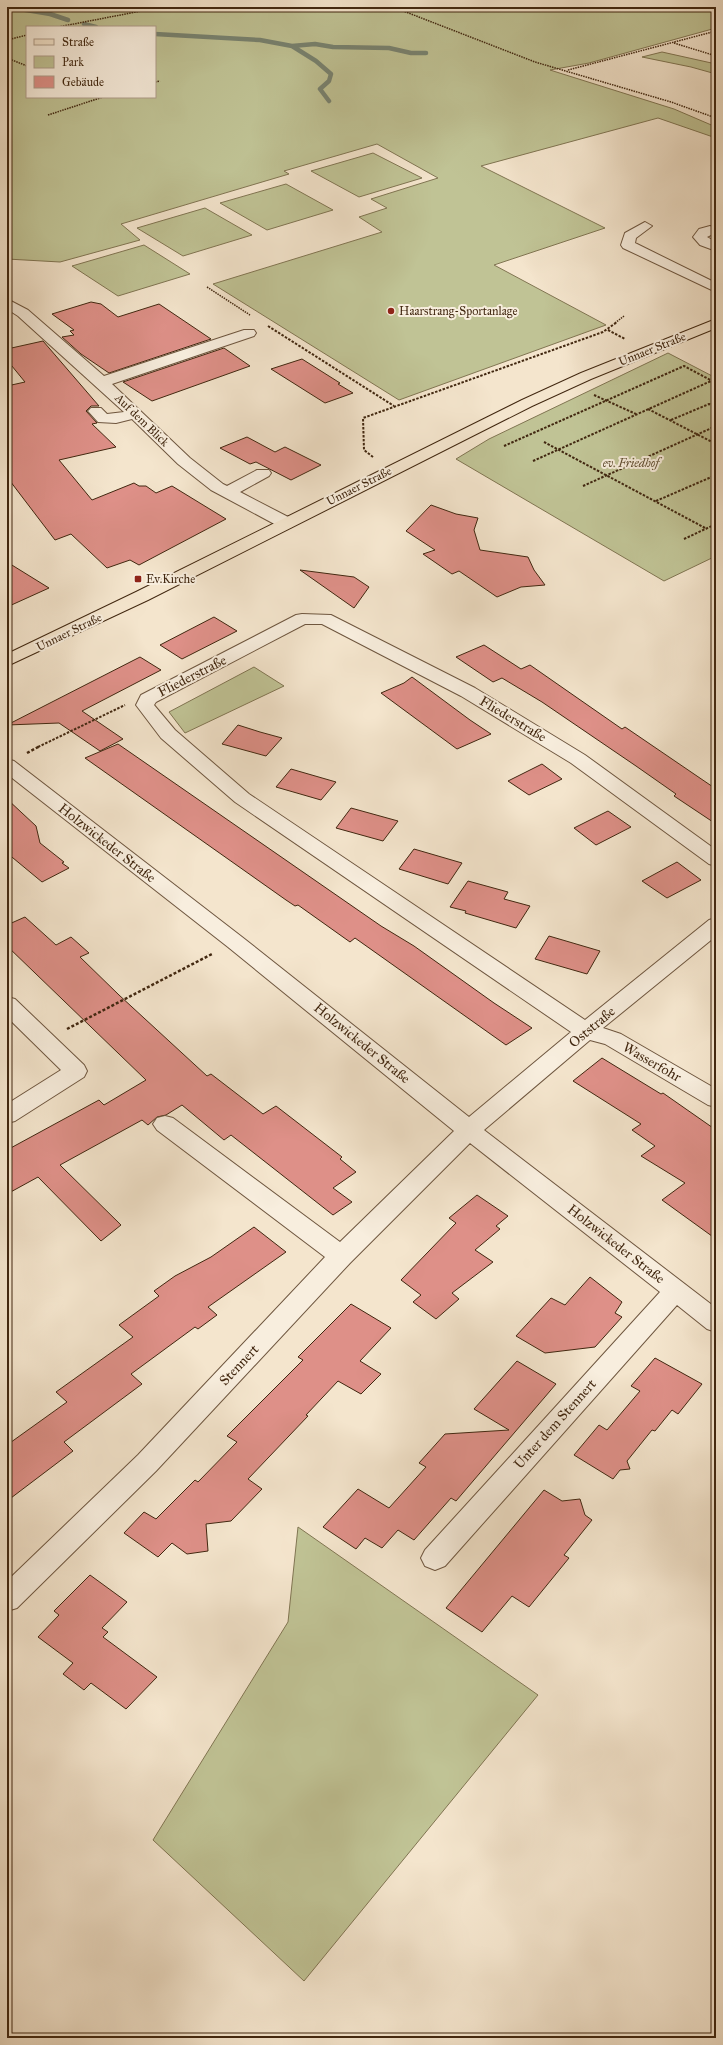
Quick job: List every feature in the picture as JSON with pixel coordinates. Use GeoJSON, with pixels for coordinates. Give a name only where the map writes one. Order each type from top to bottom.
{"type":"FeatureCollection","features":[{"type":"Feature","properties":{"kind":"main road","name":"Unnaer Straße"},"geometry":{"type":"LineString","coordinates":[[7,661],[142,596],[527,402],[586,376],[716,323]]}},
{"type":"Feature","properties":{"kind":"street"},"geometry":{"type":"LineString","coordinates":[[645,226],[630,236],[628,245],[716,288]]}},
{"type":"Feature","properties":{"kind":"street"},"geometry":{"type":"LineString","coordinates":[[710,230],[704,232],[700,237],[705,242],[716,247]]}},
{"type":"Feature","properties":{"kind":"street","name":"Auf dem Blick"},"geometry":{"type":"LineString","coordinates":[[7,303],[24,312],[102,382],[184,461],[217,487],[286,523]]}},
{"type":"Feature","properties":{"kind":"street"},"geometry":{"type":"LineString","coordinates":[[102,382],[249,333]]}},
{"type":"Feature","properties":{"kind":"street"},"geometry":{"type":"LineString","coordinates":[[96,411],[103,419],[136,414]]}},
{"type":"Feature","properties":{"kind":"street"},"geometry":{"type":"LineString","coordinates":[[228,492],[263,473]]}},
{"type":"Feature","properties":{"kind":"street","name":"Fliederstraße"},"geometry":{"type":"LineString","coordinates":[[586,1031],[242,798],[168,734],[145,705],[148,698],[302,619],[325,619],[468,692],[571,755],[716,860]]}},
{"type":"Feature","properties":{"kind":"street","name":"Holzwickeder Straße"},"geometry":{"type":"LineString","coordinates":[[14,761],[470,1130],[716,1322]]}},
{"type":"Feature","properties":{"kind":"street","name":"Oststraße"},"geometry":{"type":"LineString","coordinates":[[470,1130],[586,1031],[716,925]]}},
{"type":"Feature","properties":{"kind":"street"},"geometry":{"type":"LineString","coordinates":[[7,1004],[76,1071],[7,1114]]}},
{"type":"Feature","properties":{"kind":"street","name":"Wasserfohr"},"geometry":{"type":"LineString","coordinates":[[586,1031],[613,1039],[716,1099]]}},
{"type":"Feature","properties":{"kind":"street"},"geometry":{"type":"LineString","coordinates":[[165,1124],[341,1256]]}},
{"type":"Feature","properties":{"kind":"street","name":"Stennert"},"geometry":{"type":"LineString","coordinates":[[7,1599],[147,1463],[341,1256],[470,1130]]}},
{"type":"Feature","properties":{"kind":"street","name":"Unter dem Stennert"},"geometry":{"type":"LineString","coordinates":[[435,1558],[676,1290]]}},
{"type":"Feature","properties":{"kind":"path"},"geometry":{"type":"LineString","coordinates":[[63,26],[162,7]]}},
{"type":"Feature","properties":{"kind":"path"},"geometry":{"type":"LineString","coordinates":[[393,7],[535,62],[567,70],[592,79],[671,102],[716,118]]}},
{"type":"Feature","properties":{"kind":"path"},"geometry":{"type":"LineString","coordinates":[[567,70],[716,31]]}},
{"type":"Feature","properties":{"kind":"path"},"geometry":{"type":"LineString","coordinates":[[7,40],[26,35]]}},
{"type":"Feature","properties":{"kind":"path"},"geometry":{"type":"LineString","coordinates":[[673,43],[716,56]]}},
{"type":"Feature","properties":{"kind":"path"},"geometry":{"type":"LineString","coordinates":[[7,58],[26,66]]}},
{"type":"Feature","properties":{"kind":"path"},"geometry":{"type":"LineString","coordinates":[[156,82],[160,81]]}},
{"type":"Feature","properties":{"kind":"path"},"geometry":{"type":"LineString","coordinates":[[48,115],[100,98]]}},
{"type":"Feature","properties":{"kind":"path"},"geometry":{"type":"LineString","coordinates":[[207,287],[256,318]]}},
{"type":"Feature","properties":{"kind":"path"},"geometry":{"type":"LineString","coordinates":[[374,458],[364,450],[363,418],[608,330],[624,316]]}},
{"type":"Feature","properties":{"kind":"path"},"geometry":{"type":"LineString","coordinates":[[262,322],[394,406]]}},
{"type":"Feature","properties":{"kind":"path"},"geometry":{"type":"LineString","coordinates":[[504,446],[684,366],[716,383]]}},
{"type":"Feature","properties":{"kind":"path"},"geometry":{"type":"LineString","coordinates":[[533,461],[711,380]]}},
{"type":"Feature","properties":{"kind":"path"},"geometry":{"type":"LineString","coordinates":[[608,400],[636,414]]}},
{"type":"Feature","properties":{"kind":"path"},"geometry":{"type":"LineString","coordinates":[[670,421],[709,404],[716,407]]}},
{"type":"Feature","properties":{"kind":"path"},"geometry":{"type":"LineString","coordinates":[[648,409],[716,444]]}},
{"type":"Feature","properties":{"kind":"path"},"geometry":{"type":"LineString","coordinates":[[583,486],[716,426]]}},
{"type":"Feature","properties":{"kind":"path"},"geometry":{"type":"LineString","coordinates":[[544,442],[707,528]]}},
{"type":"Feature","properties":{"kind":"path"},"geometry":{"type":"LineString","coordinates":[[656,502],[716,475]]}},
{"type":"Feature","properties":{"kind":"path"},"geometry":{"type":"LineString","coordinates":[[684,539],[716,524]]}},
{"type":"Feature","properties":{"kind":"path"},"geometry":{"type":"LineString","coordinates":[[14,761],[122,704],[145,705]]}},
{"type":"Feature","properties":{"kind":"path"},"geometry":{"type":"LineString","coordinates":[[45,1040],[236,942]]}},
{"type":"Feature","properties":{"kind":"green space"},"geometry":{"type":"Polygon","coordinates":[[[7,7],[716,7],[716,28],[589,63],[550,70],[674,109],[716,127],[716,138],[658,118],[481,166],[605,228],[494,265],[606,325],[399,400],[213,284],[382,232],[359,217],[387,208],[371,199],[438,178],[377,144],[284,171],[289,174],[121,224],[140,240],[60,262],[7,259],[7,7]]]}},
{"type":"Feature","properties":{"kind":"green space"},"geometry":{"type":"Polygon","coordinates":[[[662,52],[716,64],[716,74],[691,67],[642,57],[662,52]]]}},
{"type":"Feature","properties":{"kind":"green space"},"geometry":{"type":"Polygon","coordinates":[[[373,153],[422,178],[359,197],[311,171],[373,153]]]}},
{"type":"Feature","properties":{"kind":"green space"},"geometry":{"type":"Polygon","coordinates":[[[286,184],[333,210],[267,230],[220,203],[286,184]]]}},
{"type":"Feature","properties":{"kind":"green space"},"geometry":{"type":"Polygon","coordinates":[[[205,208],[252,235],[183,256],[137,228],[205,208]]]}},
{"type":"Feature","properties":{"kind":"green space"},"geometry":{"type":"Polygon","coordinates":[[[144,245],[190,274],[118,296],[72,266],[144,245]]]}},
{"type":"Feature","properties":{"kind":"green space","name":"ev. Friedhof"},"geometry":{"type":"Polygon","coordinates":[[[668,353],[716,378],[716,556],[664,581],[456,459],[489,439],[668,353]]]}},
{"type":"Feature","properties":{"kind":"green space"},"geometry":{"type":"Polygon","coordinates":[[[254,667],[284,686],[185,733],[169,712],[254,667]]]}},
{"type":"Feature","properties":{"kind":"green space"},"geometry":{"type":"Polygon","coordinates":[[[298,1527],[538,1695],[304,1981],[153,1840],[288,1622],[298,1527]]]}},
{"type":"Feature","properties":{"kind":"building"},"geometry":{"type":"Polygon","coordinates":[[[91,302],[101,304],[118,317],[159,304],[211,339],[109,373],[81,354],[62,337],[74,335],[70,331],[74,330],[52,314],[91,302]]]}},
{"type":"Feature","properties":{"kind":"building"},"geometry":{"type":"Polygon","coordinates":[[[43,341],[99,406],[91,406],[86,411],[97,423],[92,424],[116,447],[59,460],[92,500],[134,483],[139,486],[146,486],[156,493],[172,486],[226,519],[139,565],[130,560],[107,568],[71,534],[55,540],[7,477],[7,386],[25,382],[7,360],[7,349],[43,341]]]}},
{"type":"Feature","properties":{"kind":"building"},"geometry":{"type":"Polygon","coordinates":[[[224,348],[250,366],[152,401],[123,382],[224,348]]]}},
{"type":"Feature","properties":{"kind":"building"},"geometry":{"type":"Polygon","coordinates":[[[302,359],[353,393],[325,403],[271,369],[302,359]]]}},
{"type":"Feature","properties":{"kind":"building"},"geometry":{"type":"Polygon","coordinates":[[[247,437],[275,452],[285,447],[321,465],[291,480],[256,462],[250,464],[220,448],[247,437]]]}},
{"type":"Feature","properties":{"kind":"building"},"geometry":{"type":"Polygon","coordinates":[[[431,505],[456,514],[478,518],[474,530],[480,550],[528,557],[534,570],[545,585],[521,587],[497,597],[459,571],[452,574],[423,554],[435,550],[406,531],[431,505]]]}},
{"type":"Feature","properties":{"kind":"building"},"geometry":{"type":"Polygon","coordinates":[[[7,562],[49,588],[7,607],[7,562]]]}},
{"type":"Feature","properties":{"kind":"building"},"geometry":{"type":"Polygon","coordinates":[[[300,570],[354,577],[369,587],[354,608],[300,570]]]}},
{"type":"Feature","properties":{"kind":"building"},"geometry":{"type":"Polygon","coordinates":[[[214,617],[237,631],[182,659],[160,645],[214,617]]]}},
{"type":"Feature","properties":{"kind":"building"},"geometry":{"type":"Polygon","coordinates":[[[484,645],[521,669],[530,665],[622,729],[625,727],[716,789],[716,824],[674,796],[676,794],[542,702],[502,678],[493,682],[456,657],[484,645]]]}},
{"type":"Feature","properties":{"kind":"building"},"geometry":{"type":"Polygon","coordinates":[[[140,657],[161,670],[82,711],[123,739],[100,751],[59,723],[7,725],[140,657]]]}},
{"type":"Feature","properties":{"kind":"building"},"geometry":{"type":"Polygon","coordinates":[[[412,677],[491,734],[457,749],[381,693],[404,683],[412,677]]]}},
{"type":"Feature","properties":{"kind":"building"},"geometry":{"type":"Polygon","coordinates":[[[238,725],[282,738],[266,756],[222,744],[238,725]]]}},
{"type":"Feature","properties":{"kind":"building"},"geometry":{"type":"Polygon","coordinates":[[[118,744],[381,926],[414,946],[532,1028],[506,1045],[355,938],[350,942],[298,905],[295,906],[286,900],[85,758],[118,744]]]}},
{"type":"Feature","properties":{"kind":"building"},"geometry":{"type":"Polygon","coordinates":[[[542,764],[562,779],[529,795],[508,781],[542,764]]]}},
{"type":"Feature","properties":{"kind":"building"},"geometry":{"type":"Polygon","coordinates":[[[291,769],[336,782],[321,800],[276,787],[291,769]]]}},
{"type":"Feature","properties":{"kind":"building"},"geometry":{"type":"Polygon","coordinates":[[[7,799],[36,826],[40,843],[64,862],[62,863],[69,868],[42,882],[7,853],[7,799]]]}},
{"type":"Feature","properties":{"kind":"building"},"geometry":{"type":"Polygon","coordinates":[[[351,808],[398,821],[383,841],[336,828],[351,808]]]}},
{"type":"Feature","properties":{"kind":"building"},"geometry":{"type":"Polygon","coordinates":[[[608,811],[631,827],[596,845],[574,828],[608,811]]]}},
{"type":"Feature","properties":{"kind":"building"},"geometry":{"type":"Polygon","coordinates":[[[414,849],[462,863],[448,884],[399,869],[414,849]]]}},
{"type":"Feature","properties":{"kind":"building"},"geometry":{"type":"Polygon","coordinates":[[[677,862],[701,880],[667,898],[642,881],[677,862]]]}},
{"type":"Feature","properties":{"kind":"building"},"geometry":{"type":"Polygon","coordinates":[[[468,881],[508,892],[504,899],[530,906],[516,928],[450,907],[468,881]]]}},
{"type":"Feature","properties":{"kind":"building"},"geometry":{"type":"Polygon","coordinates":[[[25,917],[56,945],[71,937],[89,953],[80,957],[207,1076],[211,1074],[263,1114],[276,1106],[342,1157],[340,1159],[356,1172],[333,1188],[352,1202],[333,1215],[231,1135],[224,1140],[182,1105],[166,1115],[157,1117],[148,1125],[142,1120],[60,1165],[121,1225],[101,1241],[38,1177],[7,1194],[7,1150],[99,1100],[104,1105],[146,1080],[7,946],[7,925],[25,917]]]}},
{"type":"Feature","properties":{"kind":"building"},"geometry":{"type":"Polygon","coordinates":[[[549,936],[600,951],[587,974],[535,959],[549,936]]]}},
{"type":"Feature","properties":{"kind":"building"},"geometry":{"type":"Polygon","coordinates":[[[602,1058],[661,1094],[663,1093],[716,1130],[716,1239],[662,1200],[685,1183],[641,1156],[655,1146],[632,1130],[641,1124],[573,1081],[602,1058]]]}},
{"type":"Feature","properties":{"kind":"building"},"geometry":{"type":"Polygon","coordinates":[[[477,1195],[508,1216],[496,1226],[500,1229],[475,1250],[493,1262],[452,1293],[459,1299],[436,1319],[413,1302],[421,1295],[401,1280],[456,1223],[449,1218],[477,1195]]]}},
{"type":"Feature","properties":{"kind":"building"},"geometry":{"type":"Polygon","coordinates":[[[254,1227],[286,1252],[208,1307],[217,1315],[198,1329],[195,1327],[131,1374],[142,1384],[64,1442],[73,1451],[7,1501],[7,1445],[67,1402],[56,1392],[133,1337],[119,1325],[159,1296],[154,1291],[175,1276],[211,1257],[254,1227]]]}},
{"type":"Feature","properties":{"kind":"building"},"geometry":{"type":"Polygon","coordinates":[[[590,1277],[622,1302],[615,1313],[622,1317],[595,1347],[545,1353],[516,1336],[551,1298],[565,1305],[590,1277]]]}},
{"type":"Feature","properties":{"kind":"building"},"geometry":{"type":"Polygon","coordinates":[[[351,1304],[391,1328],[360,1361],[381,1374],[361,1394],[338,1381],[306,1415],[308,1416],[248,1479],[262,1489],[231,1521],[206,1524],[208,1551],[187,1554],[172,1543],[158,1557],[124,1533],[144,1512],[156,1519],[195,1480],[198,1482],[237,1442],[227,1436],[303,1360],[298,1357],[351,1304]]]}},
{"type":"Feature","properties":{"kind":"building"},"geometry":{"type":"Polygon","coordinates":[[[655,1358],[702,1384],[678,1414],[672,1410],[655,1431],[652,1430],[627,1461],[630,1469],[620,1470],[613,1479],[574,1455],[599,1425],[607,1430],[640,1391],[631,1386],[655,1358]]]}},
{"type":"Feature","properties":{"kind":"building"},"geometry":{"type":"Polygon","coordinates":[[[517,1361],[556,1384],[456,1501],[451,1498],[414,1540],[398,1530],[382,1548],[365,1538],[356,1549],[323,1527],[358,1489],[389,1508],[426,1467],[419,1463],[445,1434],[509,1430],[474,1409],[517,1361]]]}},
{"type":"Feature","properties":{"kind":"building"},"geometry":{"type":"Polygon","coordinates":[[[544,1490],[562,1501],[580,1499],[585,1515],[592,1520],[564,1555],[569,1558],[529,1607],[512,1596],[482,1632],[446,1608],[544,1490]]]}},
{"type":"Feature","properties":{"kind":"building"},"geometry":{"type":"Polygon","coordinates":[[[90,1575],[127,1602],[102,1628],[108,1632],[103,1637],[157,1677],[126,1709],[91,1683],[84,1690],[63,1674],[73,1663],[38,1637],[59,1615],[54,1611],[90,1575]]]}},
{"type":"Feature","properties":{"kind":"waterway"},"geometry":{"type":"LineString","coordinates":[[8,7],[50,14],[68,20]]}},
{"type":"Feature","properties":{"kind":"waterway"},"geometry":{"type":"LineString","coordinates":[[84,24],[92,26]]}},
{"type":"Feature","properties":{"kind":"waterway"},"geometry":{"type":"LineString","coordinates":[[156,34],[260,40],[292,46]]}},
{"type":"Feature","properties":{"kind":"waterway"},"geometry":{"type":"LineString","coordinates":[[292,46],[315,44],[333,47],[389,48],[411,53],[426,53]]}},
{"type":"Feature","properties":{"kind":"waterway"},"geometry":{"type":"LineString","coordinates":[[292,46],[316,61],[331,74],[329,81],[320,89],[329,101]]}},
{"type":"Feature","properties":{"kind":"place","name":"Haarstrang-Sportanlage"},"geometry":{"type":"Point","coordinates":[391,311]}},
{"type":"Feature","properties":{"kind":"place","name":"Ev.Kirche"},"geometry":{"type":"Point","coordinates":[138,579]}}]}
